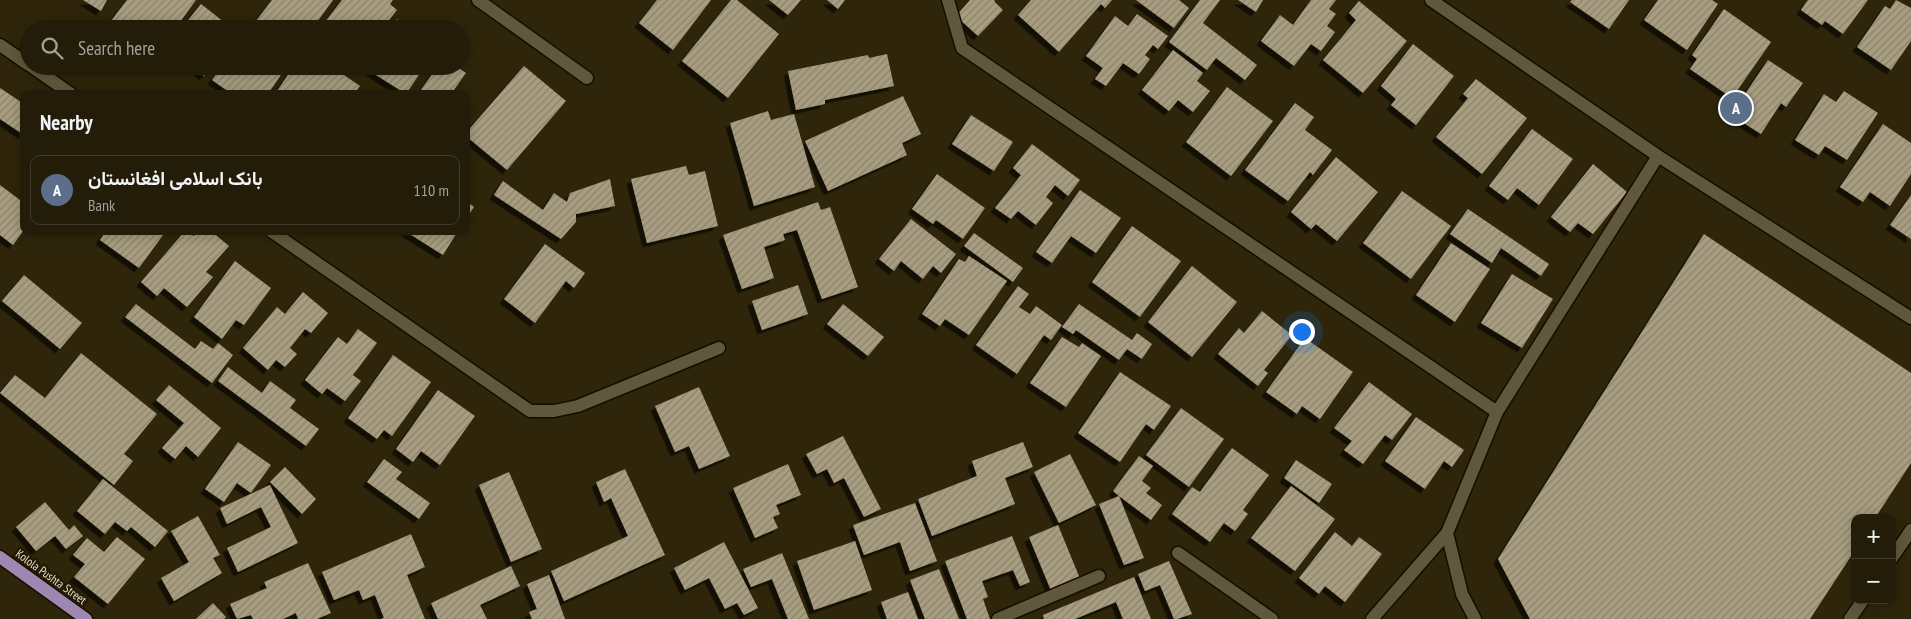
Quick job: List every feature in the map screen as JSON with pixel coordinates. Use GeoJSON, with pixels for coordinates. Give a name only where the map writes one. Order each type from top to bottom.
{"type":"FeatureCollection","features":[{"type":"Feature","properties":{"kind":"main road","name":"Kolola Pushta Street"},"geometry":{"type":"LineString","coordinates":[[0,557],[86,619]]}},
{"type":"Feature","properties":{"kind":"street"},"geometry":{"type":"LineString","coordinates":[[478,0],[587,78]]}},
{"type":"Feature","properties":{"kind":"street"},"geometry":{"type":"LineString","coordinates":[[948,0],[962,48],[1497,412]]}},
{"type":"Feature","properties":{"kind":"street"},"geometry":{"type":"LineString","coordinates":[[1432,0],[1658,156],[1911,318]]}},
{"type":"Feature","properties":{"kind":"street"},"geometry":{"type":"LineString","coordinates":[[0,45],[20,58]]}},
{"type":"Feature","properties":{"kind":"street"},"geometry":{"type":"LineString","coordinates":[[44,75],[65,90]]}},
{"type":"Feature","properties":{"kind":"street"},"geometry":{"type":"LineString","coordinates":[[1372,619],[1447,533],[1497,412],[1658,156]]}},
{"type":"Feature","properties":{"kind":"street"},"geometry":{"type":"LineString","coordinates":[[277,235],[530,411],[554,411],[578,406],[719,348]]}},
{"type":"Feature","properties":{"kind":"street"},"geometry":{"type":"LineString","coordinates":[[1896,552],[1911,530]]}},
{"type":"Feature","properties":{"kind":"street"},"geometry":{"type":"LineString","coordinates":[[1447,533],[1462,594],[1475,619]]}},
{"type":"Feature","properties":{"kind":"street"},"geometry":{"type":"LineString","coordinates":[[1178,553],[1272,619]]}},
{"type":"Feature","properties":{"kind":"street"},"geometry":{"type":"LineString","coordinates":[[998,619],[1099,576]]}},
{"type":"Feature","properties":{"kind":"street"},"geometry":{"type":"LineString","coordinates":[[1850,619],[1860,604]]}},
{"type":"Feature","properties":{"kind":"building"},"geometry":{"type":"Polygon","coordinates":[[[83,0],[107,0],[101,11],[83,0]]]}},
{"type":"Feature","properties":{"kind":"building"},"geometry":{"type":"Polygon","coordinates":[[[127,0],[196,0],[182,20],[112,20],[127,0]]]}},
{"type":"Feature","properties":{"kind":"building"},"geometry":{"type":"Polygon","coordinates":[[[272,0],[333,0],[319,20],[257,20],[272,0]]]}},
{"type":"Feature","properties":{"kind":"building"},"geometry":{"type":"Polygon","coordinates":[[[342,0],[393,0],[390,4],[397,10],[389,20],[327,20],[342,0]]]}},
{"type":"Feature","properties":{"kind":"building"},"geometry":{"type":"Polygon","coordinates":[[[657,0],[711,0],[673,50],[639,23],[657,0]]]}},
{"type":"Feature","properties":{"kind":"building"},"geometry":{"type":"Polygon","coordinates":[[[731,0],[737,0],[779,34],[728,98],[682,61],[731,0]]]}},
{"type":"Feature","properties":{"kind":"building"},"geometry":{"type":"Polygon","coordinates":[[[769,0],[801,0],[788,15],[769,0]]]}},
{"type":"Feature","properties":{"kind":"building"},"geometry":{"type":"Polygon","coordinates":[[[827,0],[845,0],[838,9],[827,0]]]}},
{"type":"Feature","properties":{"kind":"building"},"geometry":{"type":"Polygon","coordinates":[[[970,0],[995,0],[1003,10],[978,36],[956,16],[970,0]]]}},
{"type":"Feature","properties":{"kind":"building"},"geometry":{"type":"Polygon","coordinates":[[[1031,0],[1112,0],[1105,8],[1101,4],[1059,52],[1018,15],[1031,0]]]}},
{"type":"Feature","properties":{"kind":"building"},"geometry":{"type":"Polygon","coordinates":[[[1136,0],[1179,0],[1189,8],[1174,28],[1136,0]]]}},
{"type":"Feature","properties":{"kind":"building"},"geometry":{"type":"Polygon","coordinates":[[[1200,0],[1220,0],[1203,23],[1257,65],[1245,80],[1216,58],[1207,70],[1169,42],[1200,0]]]}},
{"type":"Feature","properties":{"kind":"building"},"geometry":{"type":"Polygon","coordinates":[[[1238,0],[1263,0],[1256,12],[1238,0]]]}},
{"type":"Feature","properties":{"kind":"building"},"geometry":{"type":"Polygon","coordinates":[[[1311,0],[1336,0],[1329,9],[1336,14],[1327,26],[1335,32],[1321,51],[1311,44],[1294,66],[1261,41],[1280,15],[1293,25],[1311,0]]]}},
{"type":"Feature","properties":{"kind":"building"},"geometry":{"type":"Polygon","coordinates":[[[1572,0],[1629,0],[1609,29],[1570,2],[1572,0]]]}},
{"type":"Feature","properties":{"kind":"building"},"geometry":{"type":"Polygon","coordinates":[[[1658,0],[1712,0],[1718,4],[1687,50],[1644,20],[1658,0]]]}},
{"type":"Feature","properties":{"kind":"building"},"geometry":{"type":"Polygon","coordinates":[[[1808,0],[1868,0],[1843,34],[1825,21],[1822,25],[1801,10],[1808,0]]]}},
{"type":"Feature","properties":{"kind":"building"},"geometry":{"type":"Polygon","coordinates":[[[1896,0],[1911,8],[1911,41],[1891,70],[1857,47],[1885,6],[1890,9],[1896,0]]]}},
{"type":"Feature","properties":{"kind":"building"},"geometry":{"type":"Polygon","coordinates":[[[1359,1],[1407,41],[1363,93],[1323,60],[1356,20],[1349,13],[1359,1]]]}},
{"type":"Feature","properties":{"kind":"building"},"geometry":{"type":"Polygon","coordinates":[[[201,4],[221,20],[188,20],[201,4]]]}},
{"type":"Feature","properties":{"kind":"building"},"geometry":{"type":"Polygon","coordinates":[[[1724,9],[1771,42],[1732,98],[1690,69],[1697,59],[1692,55],[1724,9]]]}},
{"type":"Feature","properties":{"kind":"building"},"geometry":{"type":"Polygon","coordinates":[[[1137,14],[1168,36],[1158,49],[1153,45],[1145,55],[1150,59],[1139,74],[1123,63],[1106,86],[1095,79],[1103,68],[1086,56],[1115,16],[1128,26],[1137,14]]]}},
{"type":"Feature","properties":{"kind":"building"},"geometry":{"type":"Polygon","coordinates":[[[1413,44],[1454,76],[1416,125],[1391,105],[1396,99],[1381,86],[1413,44]]]}},
{"type":"Feature","properties":{"kind":"building"},"geometry":{"type":"Polygon","coordinates":[[[1173,50],[1203,73],[1197,81],[1210,91],[1193,112],[1178,100],[1169,111],[1142,90],[1173,50]]]}},
{"type":"Feature","properties":{"kind":"building"},"geometry":{"type":"Polygon","coordinates":[[[887,54],[894,86],[825,100],[825,104],[796,110],[788,71],[868,55],[869,58],[887,54]]]}},
{"type":"Feature","properties":{"kind":"building"},"geometry":{"type":"Polygon","coordinates":[[[1768,60],[1803,83],[1786,107],[1781,103],[1761,134],[1731,115],[1768,60]]]}},
{"type":"Feature","properties":{"kind":"building"},"geometry":{"type":"Polygon","coordinates":[[[524,66],[566,101],[507,170],[470,139],[470,128],[524,66]]]}},
{"type":"Feature","properties":{"kind":"building"},"geometry":{"type":"Polygon","coordinates":[[[216,75],[281,75],[271,90],[226,90],[212,80],[216,75]]]}},
{"type":"Feature","properties":{"kind":"building"},"geometry":{"type":"Polygon","coordinates":[[[288,75],[344,75],[360,86],[357,90],[278,90],[288,75]]]}},
{"type":"Feature","properties":{"kind":"building"},"geometry":{"type":"Polygon","coordinates":[[[376,75],[419,75],[409,90],[400,90],[376,75]]]}},
{"type":"Feature","properties":{"kind":"building"},"geometry":{"type":"Polygon","coordinates":[[[432,75],[465,75],[454,90],[421,90],[432,75]]]}},
{"type":"Feature","properties":{"kind":"building"},"geometry":{"type":"Polygon","coordinates":[[[1476,79],[1527,118],[1482,174],[1436,137],[1468,98],[1463,94],[1476,79]]]}},
{"type":"Feature","properties":{"kind":"building"},"geometry":{"type":"Polygon","coordinates":[[[1227,87],[1273,121],[1231,176],[1186,142],[1227,87]]]}},
{"type":"Feature","properties":{"kind":"building"},"geometry":{"type":"Polygon","coordinates":[[[0,88],[20,101],[20,132],[0,119],[0,88]]]}},
{"type":"Feature","properties":{"kind":"building"},"geometry":{"type":"Polygon","coordinates":[[[1844,91],[1878,113],[1847,160],[1825,146],[1819,155],[1795,140],[1824,94],[1836,102],[1844,91]]]}},
{"type":"Feature","properties":{"kind":"building"},"geometry":{"type":"Polygon","coordinates":[[[903,96],[921,134],[902,143],[907,155],[828,191],[805,141],[903,96]]]}},
{"type":"Feature","properties":{"kind":"building"},"geometry":{"type":"Polygon","coordinates":[[[1295,103],[1314,117],[1305,130],[1332,150],[1313,175],[1310,172],[1288,201],[1245,170],[1295,103]]]}},
{"type":"Feature","properties":{"kind":"building"},"geometry":{"type":"Polygon","coordinates":[[[768,111],[771,120],[794,114],[815,187],[754,206],[730,123],[768,111]]]}},
{"type":"Feature","properties":{"kind":"building"},"geometry":{"type":"Polygon","coordinates":[[[971,115],[1013,142],[994,171],[952,144],[971,115]]]}},
{"type":"Feature","properties":{"kind":"building"},"geometry":{"type":"Polygon","coordinates":[[[1883,124],[1911,143],[1911,174],[1890,206],[1870,192],[1863,202],[1840,187],[1883,124]]]}},
{"type":"Feature","properties":{"kind":"building"},"geometry":{"type":"Polygon","coordinates":[[[1532,129],[1573,159],[1539,205],[1517,188],[1508,200],[1489,186],[1532,129]]]}},
{"type":"Feature","properties":{"kind":"building"},"geometry":{"type":"Polygon","coordinates":[[[1032,144],[1080,180],[1068,196],[1055,185],[1046,197],[1053,203],[1036,225],[1018,211],[1011,219],[995,208],[1021,175],[1013,168],[1032,144]]]}},
{"type":"Feature","properties":{"kind":"building"},"geometry":{"type":"Polygon","coordinates":[[[1336,157],[1378,192],[1337,241],[1316,224],[1311,229],[1291,212],[1336,157]]]}},
{"type":"Feature","properties":{"kind":"building"},"geometry":{"type":"Polygon","coordinates":[[[1593,164],[1627,192],[1593,234],[1578,223],[1570,232],[1551,217],[1593,164]]]}},
{"type":"Feature","properties":{"kind":"building"},"geometry":{"type":"Polygon","coordinates":[[[686,166],[689,175],[705,171],[718,226],[647,243],[631,179],[686,166]]]}},
{"type":"Feature","properties":{"kind":"building"},"geometry":{"type":"Polygon","coordinates":[[[937,174],[985,208],[963,239],[936,220],[933,224],[912,209],[937,174]]]}},
{"type":"Feature","properties":{"kind":"building"},"geometry":{"type":"Polygon","coordinates":[[[610,179],[615,206],[576,214],[576,222],[561,239],[494,195],[503,181],[543,210],[554,193],[567,202],[570,193],[610,179]]]}},
{"type":"Feature","properties":{"kind":"building"},"geometry":{"type":"Polygon","coordinates":[[[0,185],[20,200],[20,235],[13,245],[0,235],[0,185]]]}},
{"type":"Feature","properties":{"kind":"building"},"geometry":{"type":"Polygon","coordinates":[[[1080,190],[1121,218],[1096,253],[1071,236],[1052,263],[1036,252],[1080,190]]]}},
{"type":"Feature","properties":{"kind":"building"},"geometry":{"type":"Polygon","coordinates":[[[1402,191],[1451,226],[1411,279],[1363,243],[1402,191]]]}},
{"type":"Feature","properties":{"kind":"building"},"geometry":{"type":"Polygon","coordinates":[[[1911,195],[1911,239],[1890,225],[1911,195]]]}},
{"type":"Feature","properties":{"kind":"building"},"geometry":{"type":"Polygon","coordinates":[[[818,202],[821,210],[830,207],[858,287],[822,299],[797,230],[783,234],[785,240],[764,247],[774,278],[742,289],[723,235],[818,202]]]}},
{"type":"Feature","properties":{"kind":"building"},"geometry":{"type":"Polygon","coordinates":[[[470,204],[474,207],[470,213],[470,204]]]}},
{"type":"Feature","properties":{"kind":"building"},"geometry":{"type":"Polygon","coordinates":[[[1468,209],[1549,264],[1541,276],[1501,248],[1492,263],[1450,234],[1468,209]]]}},
{"type":"Feature","properties":{"kind":"building"},"geometry":{"type":"Polygon","coordinates":[[[911,219],[956,254],[941,273],[933,266],[923,279],[901,261],[894,271],[879,259],[911,219]]]}},
{"type":"Feature","properties":{"kind":"building"},"geometry":{"type":"Polygon","coordinates":[[[1132,226],[1181,261],[1140,317],[1092,282],[1132,226]]]}},
{"type":"Feature","properties":{"kind":"building"},"geometry":{"type":"Polygon","coordinates":[[[974,233],[1023,268],[1013,282],[964,246],[974,233]]]}},
{"type":"Feature","properties":{"kind":"building"},"geometry":{"type":"Polygon","coordinates":[[[1704,234],[1911,373],[1911,463],[1878,514],[1851,514],[1851,556],[1810,619],[1530,619],[1498,559],[1704,234]]]}},
{"type":"Feature","properties":{"kind":"building"},"geometry":{"type":"Polygon","coordinates":[[[103,235],[163,235],[139,268],[100,240],[103,235]]]}},
{"type":"Feature","properties":{"kind":"building"},"geometry":{"type":"Polygon","coordinates":[[[182,235],[216,235],[229,246],[206,272],[213,277],[187,307],[164,288],[157,296],[141,282],[182,235]]]}},
{"type":"Feature","properties":{"kind":"building"},"geometry":{"type":"Polygon","coordinates":[[[411,235],[456,235],[443,255],[411,235]]]}},
{"type":"Feature","properties":{"kind":"building"},"geometry":{"type":"Polygon","coordinates":[[[1451,243],[1490,269],[1455,322],[1416,295],[1451,243]]]}},
{"type":"Feature","properties":{"kind":"building"},"geometry":{"type":"Polygon","coordinates":[[[545,244],[585,273],[574,288],[566,281],[535,323],[504,299],[545,244]]]}},
{"type":"Feature","properties":{"kind":"building"},"geometry":{"type":"Polygon","coordinates":[[[969,256],[1007,281],[969,335],[945,319],[940,326],[922,314],[959,259],[965,262],[969,256]]]}},
{"type":"Feature","properties":{"kind":"building"},"geometry":{"type":"Polygon","coordinates":[[[235,261],[271,288],[244,325],[236,320],[222,339],[194,317],[235,261]]]}},
{"type":"Feature","properties":{"kind":"building"},"geometry":{"type":"Polygon","coordinates":[[[1192,266],[1237,302],[1192,357],[1148,322],[1192,266]]]}},
{"type":"Feature","properties":{"kind":"building"},"geometry":{"type":"Polygon","coordinates":[[[1512,274],[1553,299],[1522,348],[1481,323],[1512,274]]]}},
{"type":"Feature","properties":{"kind":"building"},"geometry":{"type":"Polygon","coordinates":[[[24,275],[82,323],[60,349],[2,301],[24,275]]]}},
{"type":"Feature","properties":{"kind":"building"},"geometry":{"type":"Polygon","coordinates":[[[798,285],[808,314],[762,330],[752,301],[798,285]]]}},
{"type":"Feature","properties":{"kind":"building"},"geometry":{"type":"Polygon","coordinates":[[[1018,286],[1029,294],[1019,307],[1030,314],[1036,306],[1062,325],[1051,340],[1044,335],[1017,374],[976,345],[1018,286]]]}},
{"type":"Feature","properties":{"kind":"building"},"geometry":{"type":"Polygon","coordinates":[[[303,292],[328,313],[311,333],[305,329],[290,348],[297,354],[285,367],[276,360],[268,370],[243,348],[277,307],[285,314],[303,292]]]}},
{"type":"Feature","properties":{"kind":"building"},"geometry":{"type":"Polygon","coordinates":[[[136,304],[195,349],[201,341],[213,349],[218,343],[233,355],[212,383],[125,317],[136,304]]]}},
{"type":"Feature","properties":{"kind":"building"},"geometry":{"type":"Polygon","coordinates":[[[843,304],[884,337],[868,356],[827,324],[843,304]]]}},
{"type":"Feature","properties":{"kind":"building"},"geometry":{"type":"Polygon","coordinates":[[[1079,304],[1132,340],[1137,333],[1152,344],[1142,359],[1127,349],[1119,360],[1076,330],[1073,334],[1062,327],[1079,304]]]}},
{"type":"Feature","properties":{"kind":"building"},"geometry":{"type":"Polygon","coordinates":[[[1262,311],[1292,335],[1264,370],[1268,373],[1258,386],[1218,354],[1239,328],[1244,333],[1262,311]]]}},
{"type":"Feature","properties":{"kind":"building"},"geometry":{"type":"Polygon","coordinates":[[[358,329],[377,343],[353,375],[361,381],[345,401],[327,388],[322,394],[305,380],[338,337],[347,344],[358,329]]]}},
{"type":"Feature","properties":{"kind":"building"},"geometry":{"type":"Polygon","coordinates":[[[1062,337],[1079,347],[1082,343],[1101,356],[1066,407],[1030,383],[1062,337]]]}},
{"type":"Feature","properties":{"kind":"building"},"geometry":{"type":"Polygon","coordinates":[[[1305,338],[1353,372],[1320,419],[1302,406],[1297,414],[1266,392],[1305,338]]]}},
{"type":"Feature","properties":{"kind":"building"},"geometry":{"type":"Polygon","coordinates":[[[81,353],[157,414],[124,454],[133,461],[114,485],[0,393],[15,375],[45,398],[81,353]]]}},
{"type":"Feature","properties":{"kind":"building"},"geometry":{"type":"Polygon","coordinates":[[[393,355],[431,382],[392,436],[384,430],[377,439],[348,418],[393,355]]]}},
{"type":"Feature","properties":{"kind":"building"},"geometry":{"type":"Polygon","coordinates":[[[228,367],[262,393],[270,381],[296,400],[290,408],[319,429],[306,446],[218,381],[228,367]]]}},
{"type":"Feature","properties":{"kind":"building"},"geometry":{"type":"Polygon","coordinates":[[[1120,372],[1171,406],[1154,430],[1146,424],[1120,462],[1078,433],[1120,372]]]}},
{"type":"Feature","properties":{"kind":"building"},"geometry":{"type":"Polygon","coordinates":[[[1369,382],[1412,414],[1392,440],[1385,435],[1363,464],[1344,450],[1352,441],[1334,428],[1369,382]]]}},
{"type":"Feature","properties":{"kind":"building"},"geometry":{"type":"Polygon","coordinates":[[[169,385],[221,428],[198,457],[186,446],[175,459],[162,448],[184,423],[156,400],[169,385]]]}},
{"type":"Feature","properties":{"kind":"building"},"geometry":{"type":"Polygon","coordinates":[[[699,387],[730,456],[699,469],[689,446],[675,452],[655,406],[699,387]]]}},
{"type":"Feature","properties":{"kind":"building"},"geometry":{"type":"Polygon","coordinates":[[[438,390],[475,416],[440,465],[421,451],[413,462],[396,449],[438,390]]]}},
{"type":"Feature","properties":{"kind":"building"},"geometry":{"type":"Polygon","coordinates":[[[1181,408],[1224,439],[1189,487],[1146,455],[1181,408]]]}},
{"type":"Feature","properties":{"kind":"building"},"geometry":{"type":"Polygon","coordinates":[[[1416,417],[1464,450],[1452,467],[1444,461],[1425,489],[1385,461],[1416,417]]]}},
{"type":"Feature","properties":{"kind":"building"},"geometry":{"type":"Polygon","coordinates":[[[843,436],[881,509],[864,517],[844,478],[834,483],[827,469],[817,474],[806,454],[843,436]]]}},
{"type":"Feature","properties":{"kind":"building"},"geometry":{"type":"Polygon","coordinates":[[[238,442],[271,465],[251,493],[237,483],[224,502],[205,489],[238,442]]]}},
{"type":"Feature","properties":{"kind":"building"},"geometry":{"type":"Polygon","coordinates":[[[1023,442],[1033,467],[1005,478],[1015,504],[932,536],[918,499],[977,476],[972,461],[1023,442]]]}},
{"type":"Feature","properties":{"kind":"building"},"geometry":{"type":"Polygon","coordinates":[[[1232,448],[1269,475],[1243,510],[1248,514],[1235,531],[1224,523],[1210,542],[1172,514],[1192,487],[1200,492],[1232,448]]]}},
{"type":"Feature","properties":{"kind":"building"},"geometry":{"type":"Polygon","coordinates":[[[1070,454],[1096,505],[1059,523],[1034,472],[1070,454]]]}},
{"type":"Feature","properties":{"kind":"building"},"geometry":{"type":"Polygon","coordinates":[[[1139,456],[1153,466],[1142,481],[1151,488],[1146,493],[1162,505],[1151,520],[1113,491],[1139,456]]]}},
{"type":"Feature","properties":{"kind":"building"},"geometry":{"type":"Polygon","coordinates":[[[384,459],[402,472],[396,479],[430,503],[419,519],[367,482],[384,459]]]}},
{"type":"Feature","properties":{"kind":"building"},"geometry":{"type":"Polygon","coordinates":[[[1296,460],[1332,484],[1319,503],[1284,478],[1296,460]]]}},
{"type":"Feature","properties":{"kind":"building"},"geometry":{"type":"Polygon","coordinates":[[[788,464],[801,495],[776,505],[780,514],[773,517],[778,528],[755,538],[733,488],[788,464]]]}},
{"type":"Feature","properties":{"kind":"building"},"geometry":{"type":"Polygon","coordinates":[[[285,467],[316,499],[302,514],[270,482],[285,467]]]}},
{"type":"Feature","properties":{"kind":"building"},"geometry":{"type":"Polygon","coordinates":[[[625,469],[665,555],[564,601],[551,571],[628,536],[611,498],[604,502],[596,482],[625,469]]]}},
{"type":"Feature","properties":{"kind":"building"},"geometry":{"type":"Polygon","coordinates":[[[509,472],[542,549],[511,562],[479,485],[509,472]]]}},
{"type":"Feature","properties":{"kind":"building"},"geometry":{"type":"Polygon","coordinates":[[[103,479],[168,531],[155,547],[131,527],[127,531],[115,522],[105,534],[77,511],[103,479]]]}},
{"type":"Feature","properties":{"kind":"building"},"geometry":{"type":"Polygon","coordinates":[[[270,485],[298,543],[238,572],[227,548],[271,527],[261,507],[227,524],[220,508],[270,485]]]}},
{"type":"Feature","properties":{"kind":"building"},"geometry":{"type":"Polygon","coordinates":[[[1291,486],[1335,519],[1295,571],[1251,538],[1291,486]]]}},
{"type":"Feature","properties":{"kind":"building"},"geometry":{"type":"Polygon","coordinates":[[[1119,496],[1144,558],[1124,565],[1099,504],[1119,496]]]}},
{"type":"Feature","properties":{"kind":"building"},"geometry":{"type":"Polygon","coordinates":[[[45,502],[69,530],[74,525],[83,536],[66,549],[55,536],[36,551],[16,527],[45,502]]]}},
{"type":"Feature","properties":{"kind":"building"},"geometry":{"type":"Polygon","coordinates":[[[915,503],[937,561],[910,571],[900,542],[864,555],[853,525],[915,503]]]}},
{"type":"Feature","properties":{"kind":"building"},"geometry":{"type":"Polygon","coordinates":[[[198,516],[220,555],[213,558],[222,573],[174,601],[161,578],[189,562],[171,531],[198,516]]]}},
{"type":"Feature","properties":{"kind":"building"},"geometry":{"type":"Polygon","coordinates":[[[1058,525],[1081,581],[1052,593],[1029,537],[1058,525]]]}},
{"type":"Feature","properties":{"kind":"building"},"geometry":{"type":"Polygon","coordinates":[[[1335,532],[1352,546],[1359,537],[1382,554],[1345,602],[1325,586],[1319,594],[1299,578],[1335,532]]]}},
{"type":"Feature","properties":{"kind":"building"},"geometry":{"type":"Polygon","coordinates":[[[411,534],[425,567],[407,575],[425,619],[381,619],[384,618],[375,595],[363,600],[359,590],[334,600],[322,572],[411,534]]]}},
{"type":"Feature","properties":{"kind":"building"},"geometry":{"type":"Polygon","coordinates":[[[1012,536],[1030,582],[1020,586],[1013,570],[982,581],[988,597],[983,599],[990,619],[967,619],[945,561],[1012,536]]]}},
{"type":"Feature","properties":{"kind":"building"},"geometry":{"type":"Polygon","coordinates":[[[117,537],[145,559],[108,604],[74,577],[85,564],[73,555],[87,538],[104,552],[117,537]]]}},
{"type":"Feature","properties":{"kind":"building"},"geometry":{"type":"Polygon","coordinates":[[[855,541],[872,590],[814,610],[797,561],[855,541]]]}},
{"type":"Feature","properties":{"kind":"building"},"geometry":{"type":"Polygon","coordinates":[[[724,542],[758,608],[744,615],[737,603],[725,609],[709,578],[685,590],[674,568],[724,542]]]}},
{"type":"Feature","properties":{"kind":"building"},"geometry":{"type":"Polygon","coordinates":[[[782,553],[809,619],[788,619],[772,579],[751,587],[743,569],[782,553]]]}},
{"type":"Feature","properties":{"kind":"building"},"geometry":{"type":"Polygon","coordinates":[[[1169,561],[1192,614],[1177,619],[1174,619],[1160,585],[1145,591],[1138,574],[1169,561]]]}},
{"type":"Feature","properties":{"kind":"building"},"geometry":{"type":"Polygon","coordinates":[[[308,563],[331,613],[317,619],[298,619],[296,613],[283,619],[253,619],[251,615],[237,619],[230,604],[267,588],[264,582],[308,563]]]}},
{"type":"Feature","properties":{"kind":"building"},"geometry":{"type":"Polygon","coordinates":[[[511,566],[520,586],[480,605],[487,619],[438,619],[431,603],[511,566]]]}},
{"type":"Feature","properties":{"kind":"building"},"geometry":{"type":"Polygon","coordinates":[[[939,569],[959,619],[925,619],[910,580],[939,569]]]}},
{"type":"Feature","properties":{"kind":"building"},"geometry":{"type":"Polygon","coordinates":[[[549,575],[565,619],[532,619],[529,612],[537,609],[527,584],[549,575]]]}},
{"type":"Feature","properties":{"kind":"building"},"geometry":{"type":"Polygon","coordinates":[[[1134,577],[1151,619],[1123,619],[1116,602],[1075,619],[1044,619],[1043,615],[1134,577]]]}},
{"type":"Feature","properties":{"kind":"building"},"geometry":{"type":"Polygon","coordinates":[[[908,592],[918,619],[887,619],[881,602],[908,592]]]}},
{"type":"Feature","properties":{"kind":"building"},"geometry":{"type":"Polygon","coordinates":[[[213,603],[226,617],[224,619],[196,619],[213,603]]]}},
{"type":"Feature","properties":{"kind":"place","name":"بانک اسلامی افغانستان"},"geometry":{"type":"Point","coordinates":[1736,108]}}]}
